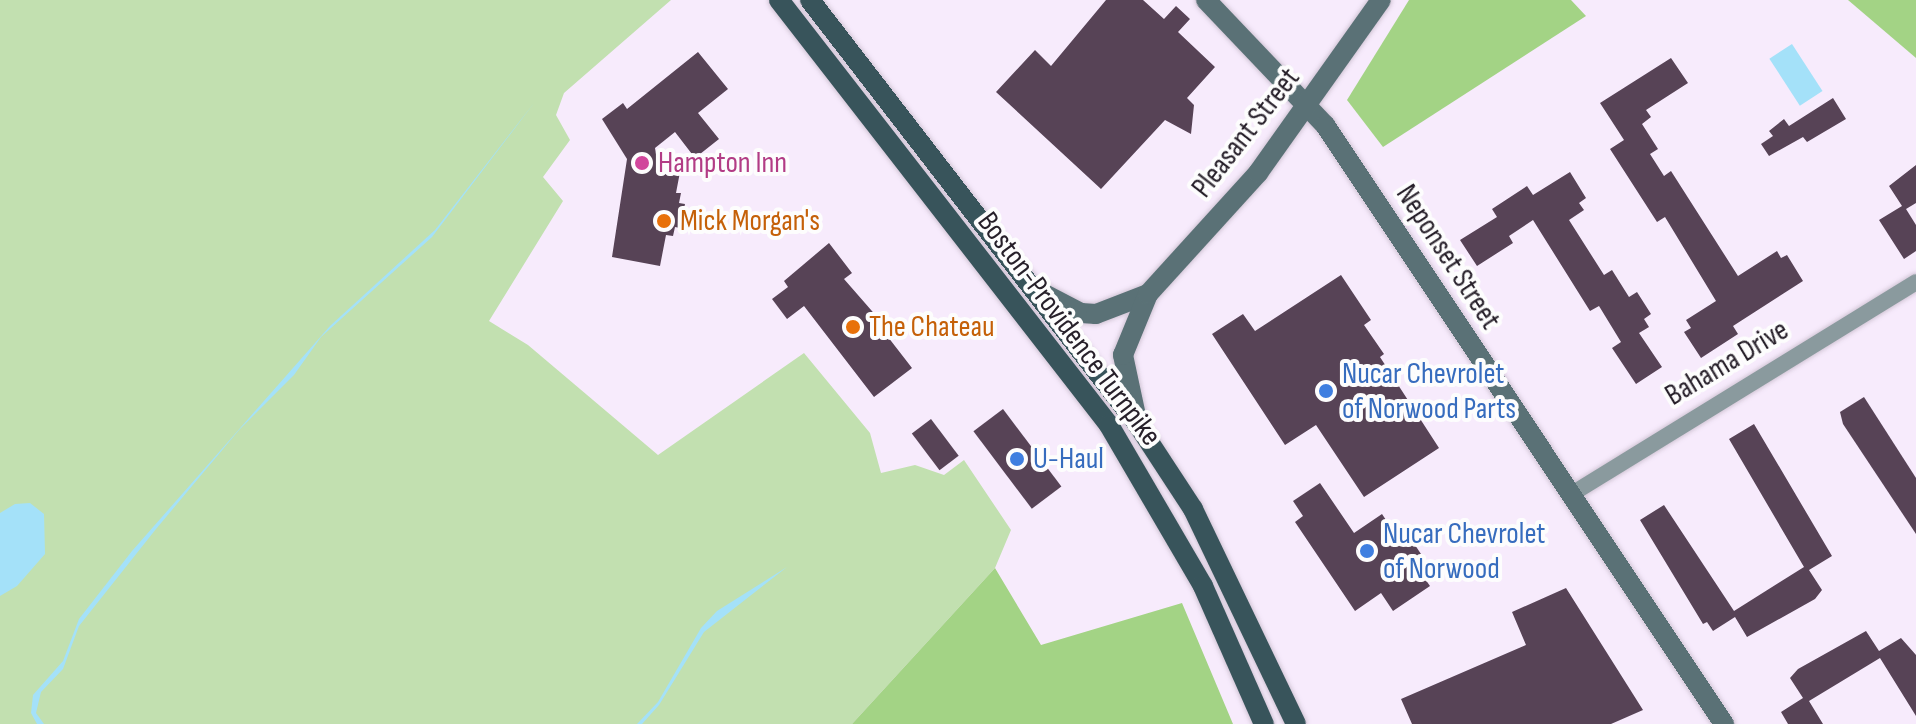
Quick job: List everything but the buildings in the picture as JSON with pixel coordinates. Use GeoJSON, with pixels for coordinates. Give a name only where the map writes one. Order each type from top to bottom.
{"type":"FeatureCollection","features":[{"type":"Feature","properties":{"kind":"main road","name":"Boston-Providence Turnpike"},"geometry":{"type":"LineString","coordinates":[[779,0],[1109,425],[1203,586],[1264,724]]}},
{"type":"Feature","properties":{"kind":"main road","name":"Boston-Providence Turnpike"},"geometry":{"type":"LineString","coordinates":[[810,0],[1138,425],[1193,509],[1296,724]]}},
{"type":"Feature","properties":{"kind":"street","name":"Neponset Street"},"geometry":{"type":"LineString","coordinates":[[1206,0],[1307,103],[1724,724]]}},
{"type":"Feature","properties":{"kind":"street","name":"Pleasant Street"},"geometry":{"type":"LineString","coordinates":[[1138,425],[1123,355],[1148,294],[1258,173],[1381,0]]}},
{"type":"Feature","properties":{"kind":"street","name":"Bahama Drive"},"geometry":{"type":"LineString","coordinates":[[1570,495],[1916,282]]}},
{"type":"Feature","properties":{"kind":"street","name":"Pleasant Street"},"geometry":{"type":"LineString","coordinates":[[1035,289],[1081,313],[1096,314],[1148,294]]}},
{"type":"Feature","properties":{"kind":"green space"},"geometry":{"type":"Polygon","coordinates":[[[0,0],[671,0],[564,93],[556,115],[570,140],[543,177],[563,201],[489,321],[528,345],[658,455],[804,353],[870,433],[881,473],[915,465],[944,475],[964,460],[1011,530],[995,568],[852,724],[0,724],[0,0]]]}},
{"type":"Feature","properties":{"kind":"green space"},"geometry":{"type":"Polygon","coordinates":[[[1409,0],[1571,0],[1586,16],[1383,147],[1347,100],[1409,0]]]}},
{"type":"Feature","properties":{"kind":"green space"},"geometry":{"type":"Polygon","coordinates":[[[1848,0],[1916,0],[1916,58],[1848,0]]]}},
{"type":"Feature","properties":{"kind":"green space"},"geometry":{"type":"Polygon","coordinates":[[[995,568],[1041,645],[1182,603],[1233,724],[852,724],[995,568]]]}},
{"type":"Feature","properties":{"kind":"water"},"geometry":{"type":"Polygon","coordinates":[[[1792,44],[1822,91],[1800,106],[1769,59],[1792,44]]]}},
{"type":"Feature","properties":{"kind":"water"},"geometry":{"type":"Polygon","coordinates":[[[534,103],[432,237],[321,337],[294,375],[239,430],[156,529],[79,626],[63,669],[41,692],[36,713],[44,724],[37,724],[31,713],[33,695],[63,661],[79,619],[132,551],[330,326],[435,230],[534,103]]]}},
{"type":"Feature","properties":{"kind":"water"},"geometry":{"type":"Polygon","coordinates":[[[30,503],[44,514],[45,554],[17,586],[0,596],[0,513],[15,504],[30,503]]]}},
{"type":"Feature","properties":{"kind":"water"},"geometry":{"type":"Polygon","coordinates":[[[787,567],[704,632],[659,705],[642,724],[637,724],[658,702],[701,628],[717,611],[787,567]]]}},
{"type":"Feature","properties":{"kind":"place","name":"Hampton Inn"},"geometry":{"type":"Point","coordinates":[642,163]}},
{"type":"Feature","properties":{"kind":"place","name":"Mick Morgan's"},"geometry":{"type":"Point","coordinates":[664,221]}},
{"type":"Feature","properties":{"kind":"place","name":"The Chateau"},"geometry":{"type":"Point","coordinates":[853,327]}},
{"type":"Feature","properties":{"kind":"place","name":"Nucar Chevrolet of Norwood Parts"},"geometry":{"type":"Point","coordinates":[1326,391]}},
{"type":"Feature","properties":{"kind":"place","name":"U-Haul"},"geometry":{"type":"Point","coordinates":[1017,459]}},
{"type":"Feature","properties":{"kind":"place","name":"Nucar Chevrolet of Norwood"},"geometry":{"type":"Point","coordinates":[1367,551]}}]}
